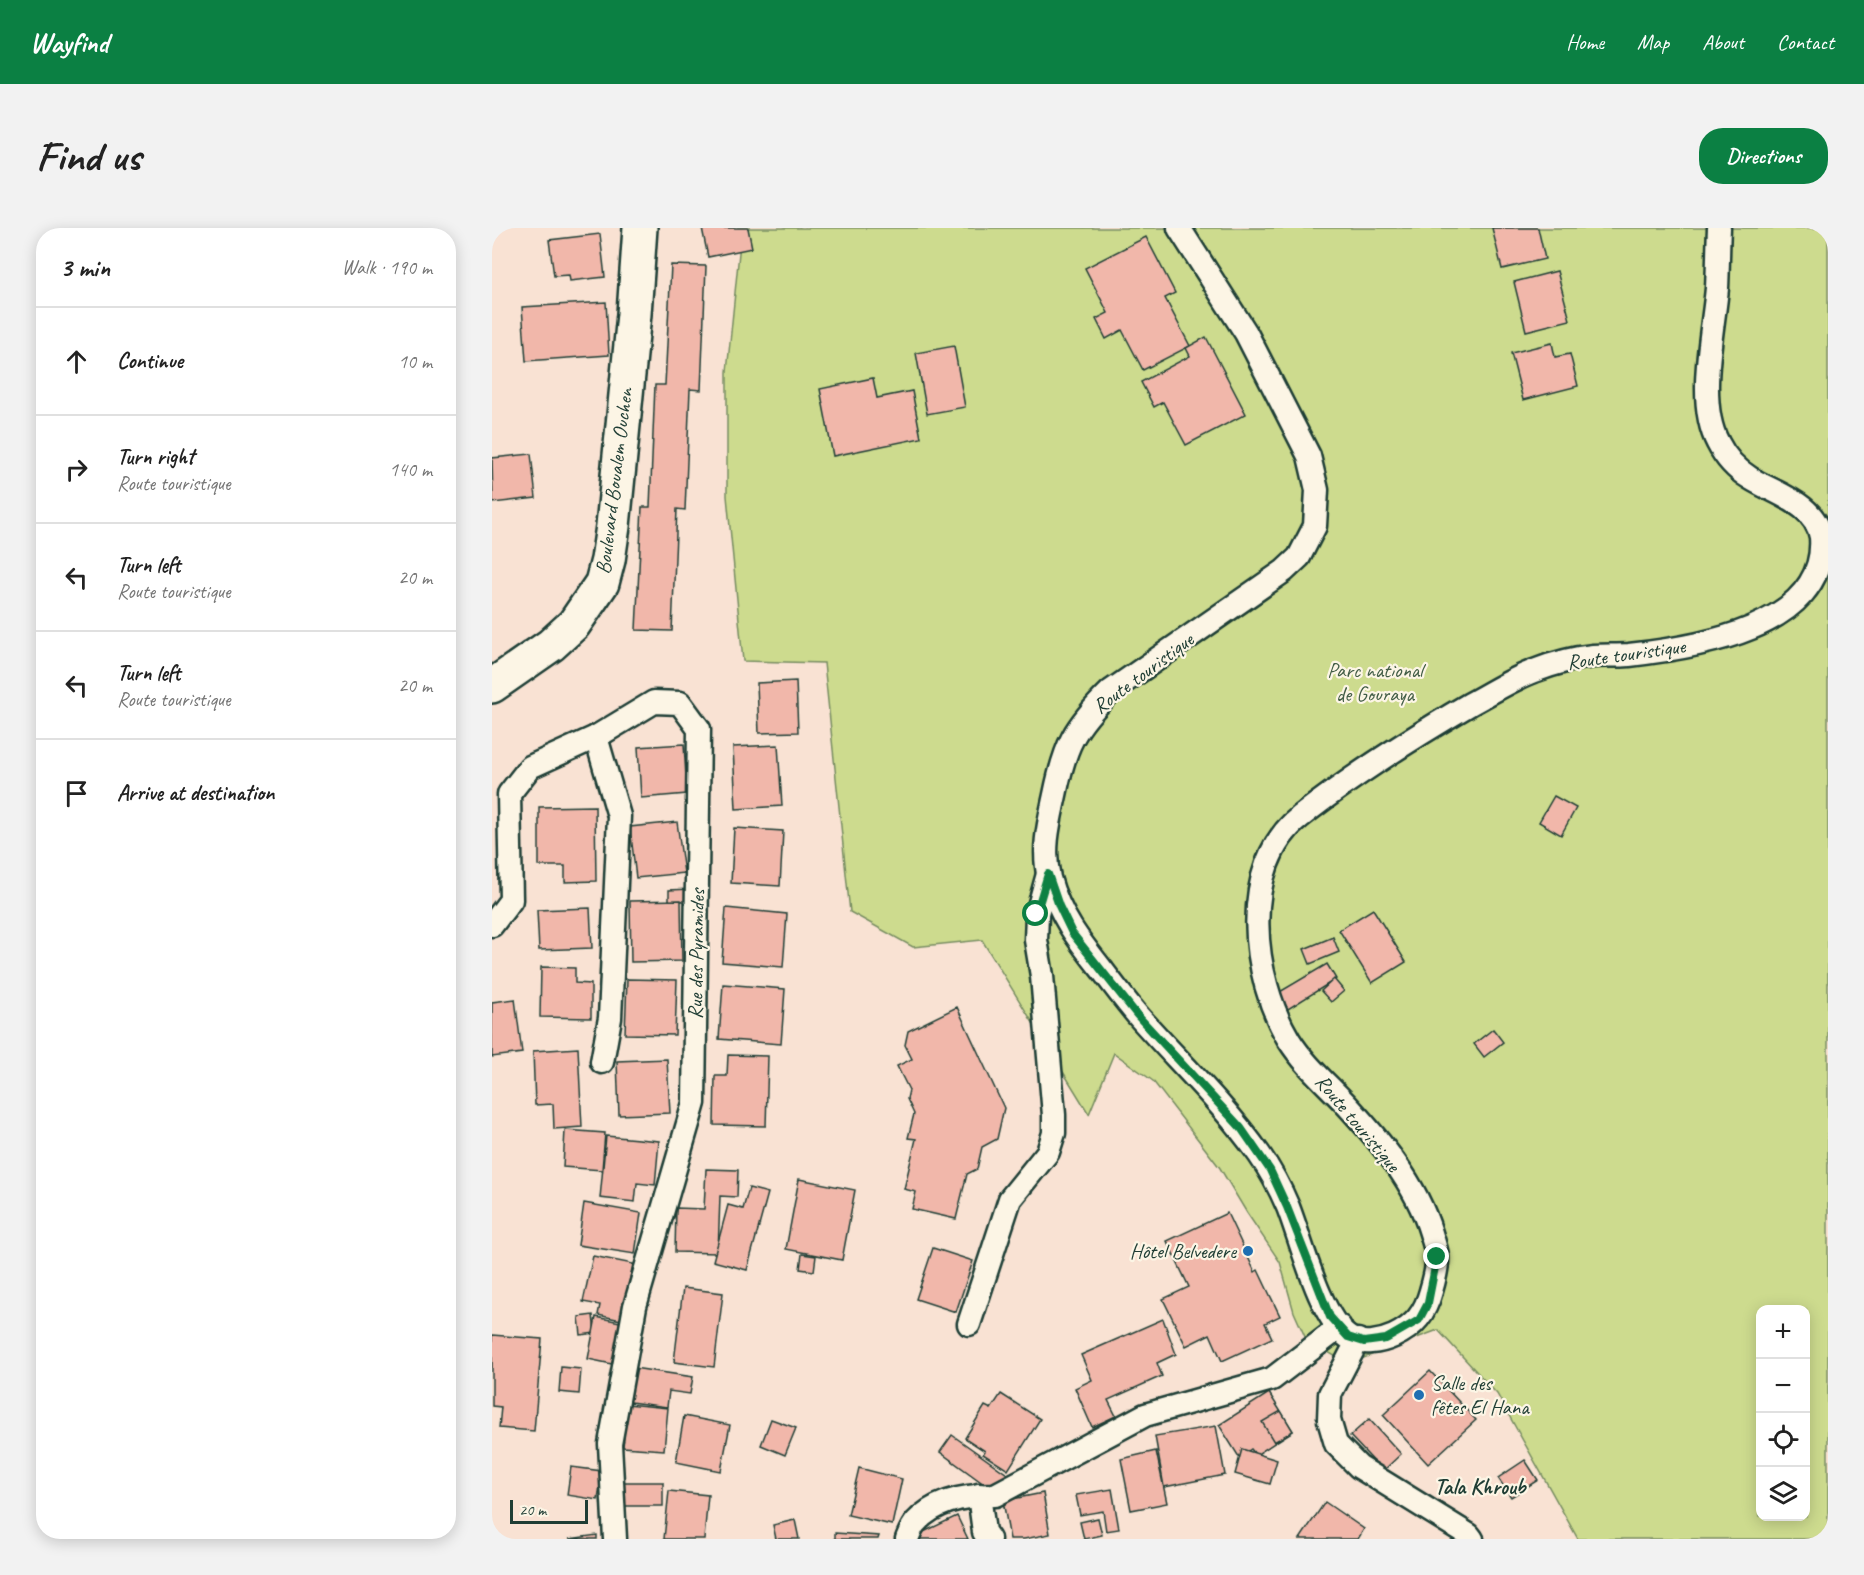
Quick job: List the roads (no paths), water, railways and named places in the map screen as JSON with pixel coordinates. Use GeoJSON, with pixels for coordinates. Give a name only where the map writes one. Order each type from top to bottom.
{"type":"FeatureCollection","features":[{"type":"Feature","properties":{"kind":"main road","name":"Boulevard Boualem Ouchen"},"geometry":{"type":"LineString","coordinates":[[492,686],[551,645],[574,624],[602,583],[613,526],[640,228]]}},
{"type":"Feature","properties":{"kind":"street","name":"Route touristique"},"geometry":{"type":"LineString","coordinates":[[1179,228],[1246,333],[1309,456],[1317,490],[1315,526],[1299,557],[1284,572],[1111,692],[1090,711],[1078,727],[1061,766],[1045,838],[1048,874],[1059,906],[1072,933],[1137,1015],[1241,1128],[1270,1170],[1330,1317],[1349,1334],[1364,1342],[1386,1339],[1419,1320],[1428,1303],[1437,1257],[1428,1224],[1411,1187],[1377,1140],[1306,1062],[1287,1037],[1266,981],[1259,945],[1257,903],[1264,867],[1275,844],[1293,822],[1351,780],[1441,721],[1510,682],[1537,669],[1590,656],[1627,655],[1702,644],[1760,628],[1787,611],[1814,587],[1823,543],[1819,528],[1812,516],[1800,506],[1744,475],[1729,460],[1713,432],[1707,374],[1717,285],[1719,228]]}},
{"type":"Feature","properties":{"kind":"street","name":"Rue des Pyramides"},"geometry":{"type":"LineString","coordinates":[[492,925],[511,900],[509,794],[530,767],[596,737],[654,702],[680,703],[699,729],[694,1103],[634,1306],[610,1444],[615,1539]]}},
{"type":"Feature","properties":{"kind":"street"},"geometry":{"type":"LineString","coordinates":[[596,737],[619,816],[610,1018],[602,1062]]}},
{"type":"Feature","properties":{"kind":"street"},"geometry":{"type":"LineString","coordinates":[[969,1324],[1010,1199],[1048,1152],[1054,1132],[1042,976],[1036,940],[1036,914],[1048,874]]}},
{"type":"Feature","properties":{"kind":"street"},"geometry":{"type":"LineString","coordinates":[[907,1539],[915,1523],[940,1503],[979,1495],[995,1495],[1145,1415],[1272,1379],[1349,1334]]}},
{"type":"Feature","properties":{"kind":"street"},"geometry":{"type":"LineString","coordinates":[[1349,1334],[1330,1394],[1329,1420],[1336,1444],[1359,1467],[1472,1539]]}},
{"type":"Feature","properties":{"kind":"street"},"geometry":{"type":"LineString","coordinates":[[979,1495],[984,1532],[989,1539]]}},
{"type":"Feature","properties":{"kind":"place","name":"Hôtel Belvedere"},"geometry":{"type":"Point","coordinates":[1248,1251]}},
{"type":"Feature","properties":{"kind":"place","name":"Salle des fêtes El Hana"},"geometry":{"type":"Point","coordinates":[1419,1395]}},
{"type":"Feature","properties":{"kind":"district","name":"Tala Khroub"},"geometry":{"type":"Point","coordinates":[1480,1486]}},
{"type":"Feature","properties":{"kind":"park label","name":"Parc national de Gouraya"},"geometry":{"type":"Point","coordinates":[1375,682]}}]}
